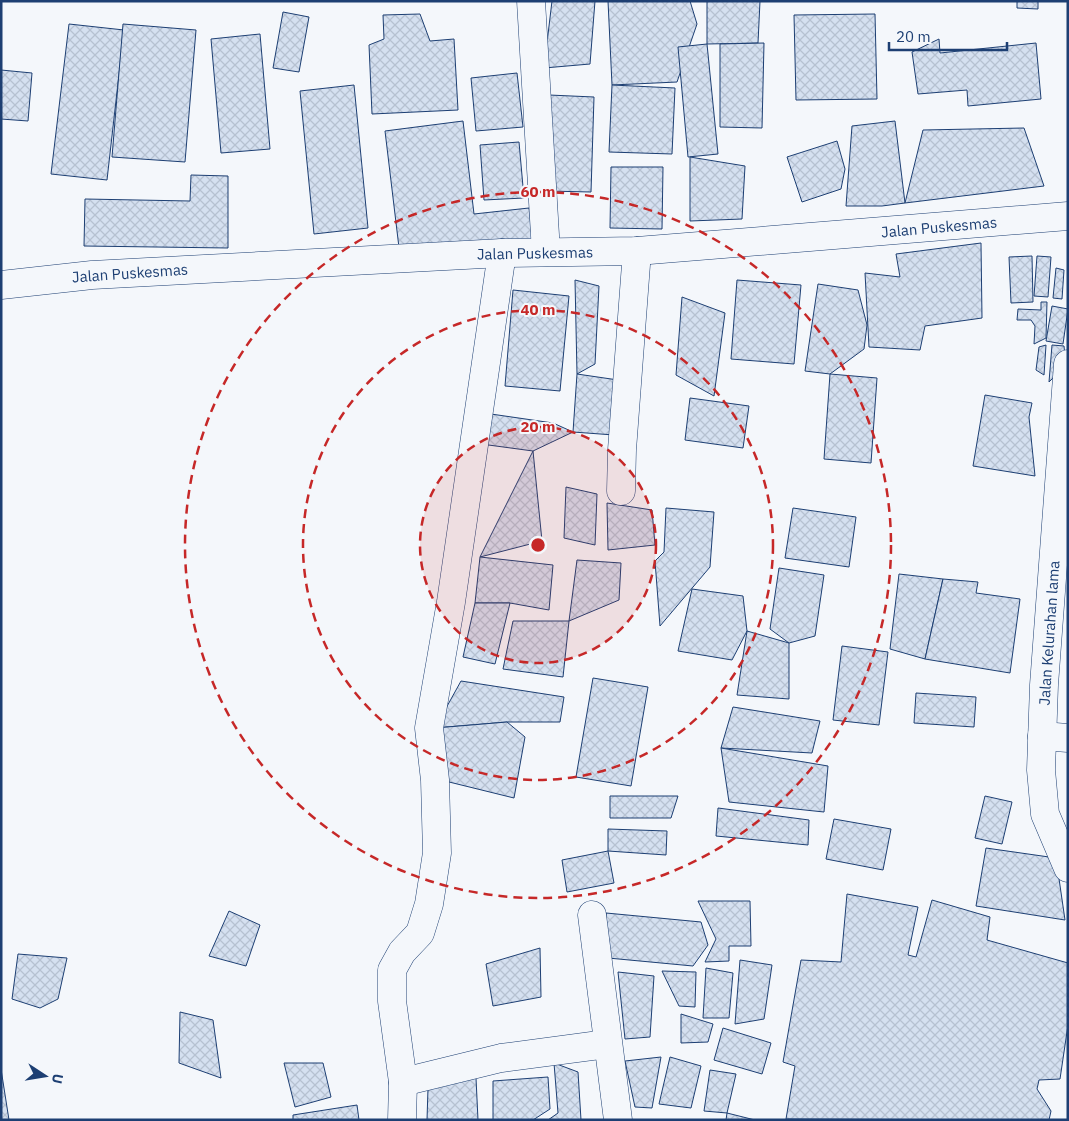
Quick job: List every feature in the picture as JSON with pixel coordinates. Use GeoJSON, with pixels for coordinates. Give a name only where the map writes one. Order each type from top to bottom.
{"type":"FeatureCollection","features":[{"type":"Feature","properties":{"kind":"street"},"geometry":{"type":"LineString","coordinates":[[531,1],[546,252]]}},
{"type":"Feature","properties":{"kind":"street","name":"Jalan Puskesmas"},"geometry":{"type":"LineString","coordinates":[[1,285],[102,274],[502,253],[637,251],[1068,216]]}},
{"type":"Feature","properties":{"kind":"street"},"geometry":{"type":"LineString","coordinates":[[622,491],[622,450],[637,251]]}},
{"type":"Feature","properties":{"kind":"street"},"geometry":{"type":"LineString","coordinates":[[402,1120],[403,1082],[392,1001],[392,970],[402,952],[420,933],[429,904],[437,853],[435,780],[429,728],[451,602],[502,253]]}},
{"type":"Feature","properties":{"kind":"street","name":"Jalan Kelurahan lama"},"geometry":{"type":"LineString","coordinates":[[1068,364],[1055,737],[1041,770],[1045,814],[1068,868]]}},
{"type":"Feature","properties":{"kind":"street"},"geometry":{"type":"LineString","coordinates":[[592,915],[618,1120]]}},
{"type":"Feature","properties":{"kind":"street"},"geometry":{"type":"LineString","coordinates":[[403,1082],[501,1058],[607,1044]]}},
{"type":"Feature","properties":{"kind":"building"},"geometry":{"type":"Polygon","coordinates":[[[552,1],[595,1],[590,64],[544,68],[552,1]]]}},
{"type":"Feature","properties":{"kind":"building"},"geometry":{"type":"Polygon","coordinates":[[[608,1],[690,1],[697,24],[677,82],[612,85],[608,1]]]}},
{"type":"Feature","properties":{"kind":"building"},"geometry":{"type":"Polygon","coordinates":[[[707,1],[760,1],[758,43],[707,44],[707,1]]]}},
{"type":"Feature","properties":{"kind":"building"},"geometry":{"type":"Polygon","coordinates":[[[1017,1],[1038,1],[1038,9],[1017,8],[1017,1]]]}},
{"type":"Feature","properties":{"kind":"building"},"geometry":{"type":"Polygon","coordinates":[[[283,12],[309,17],[299,72],[273,68],[283,12]]]}},
{"type":"Feature","properties":{"kind":"building"},"geometry":{"type":"Polygon","coordinates":[[[420,14],[430,41],[454,39],[458,110],[372,114],[369,45],[384,39],[383,15],[420,14]]]}},
{"type":"Feature","properties":{"kind":"building"},"geometry":{"type":"Polygon","coordinates":[[[875,14],[877,99],[796,100],[794,15],[875,14]]]}},
{"type":"Feature","properties":{"kind":"building"},"geometry":{"type":"Polygon","coordinates":[[[69,24],[124,30],[107,180],[51,174],[69,24]]]}},
{"type":"Feature","properties":{"kind":"building"},"geometry":{"type":"Polygon","coordinates":[[[123,24],[196,30],[185,162],[112,157],[123,24]]]}},
{"type":"Feature","properties":{"kind":"building"},"geometry":{"type":"Polygon","coordinates":[[[260,34],[270,149],[221,153],[211,39],[260,34]]]}},
{"type":"Feature","properties":{"kind":"building"},"geometry":{"type":"Polygon","coordinates":[[[939,39],[940,53],[1036,43],[1041,99],[968,106],[967,90],[918,94],[912,52],[939,39]]]}},
{"type":"Feature","properties":{"kind":"building"},"geometry":{"type":"Polygon","coordinates":[[[764,43],[762,128],[720,127],[720,44],[764,43]]]}},
{"type":"Feature","properties":{"kind":"building"},"geometry":{"type":"Polygon","coordinates":[[[707,44],[718,154],[688,157],[678,47],[707,44]]]}},
{"type":"Feature","properties":{"kind":"building"},"geometry":{"type":"Polygon","coordinates":[[[1,70],[32,73],[28,121],[1,119],[1,70]]]}},
{"type":"Feature","properties":{"kind":"building"},"geometry":{"type":"Polygon","coordinates":[[[517,73],[523,127],[476,131],[471,78],[517,73]]]}},
{"type":"Feature","properties":{"kind":"building"},"geometry":{"type":"Polygon","coordinates":[[[354,85],[368,228],[314,234],[300,91],[354,85]]]}},
{"type":"Feature","properties":{"kind":"building"},"geometry":{"type":"Polygon","coordinates":[[[612,85],[675,88],[672,154],[609,152],[612,85]]]}},
{"type":"Feature","properties":{"kind":"building"},"geometry":{"type":"Polygon","coordinates":[[[549,95],[594,97],[591,192],[546,191],[549,95]]]}},
{"type":"Feature","properties":{"kind":"building"},"geometry":{"type":"Polygon","coordinates":[[[463,121],[474,214],[529,208],[533,240],[400,256],[385,131],[463,121]]]}},
{"type":"Feature","properties":{"kind":"building"},"geometry":{"type":"Polygon","coordinates":[[[895,121],[905,203],[882,206],[846,206],[852,126],[895,121]]]}},
{"type":"Feature","properties":{"kind":"building"},"geometry":{"type":"Polygon","coordinates":[[[1024,128],[1044,186],[905,203],[923,130],[1024,128]]]}},
{"type":"Feature","properties":{"kind":"building"},"geometry":{"type":"Polygon","coordinates":[[[837,141],[845,169],[841,189],[802,202],[787,157],[837,141]]]}},
{"type":"Feature","properties":{"kind":"building"},"geometry":{"type":"Polygon","coordinates":[[[519,142],[524,198],[484,200],[480,145],[519,142]]]}},
{"type":"Feature","properties":{"kind":"building"},"geometry":{"type":"Polygon","coordinates":[[[690,157],[745,166],[742,219],[690,221],[690,157]]]}},
{"type":"Feature","properties":{"kind":"building"},"geometry":{"type":"Polygon","coordinates":[[[611,167],[663,167],[662,229],[610,228],[611,167]]]}},
{"type":"Feature","properties":{"kind":"building"},"geometry":{"type":"Polygon","coordinates":[[[191,175],[228,176],[228,248],[84,246],[85,199],[190,201],[191,175]]]}},
{"type":"Feature","properties":{"kind":"building"},"geometry":{"type":"Polygon","coordinates":[[[981,243],[982,318],[925,326],[920,350],[869,347],[865,273],[900,277],[896,254],[981,243]]]}},
{"type":"Feature","properties":{"kind":"building"},"geometry":{"type":"Polygon","coordinates":[[[1032,256],[1033,302],[1011,303],[1009,257],[1032,256]]]}},
{"type":"Feature","properties":{"kind":"building"},"geometry":{"type":"Polygon","coordinates":[[[1037,256],[1051,257],[1048,297],[1034,296],[1037,256]]]}},
{"type":"Feature","properties":{"kind":"building"},"geometry":{"type":"Polygon","coordinates":[[[1056,268],[1064,270],[1062,299],[1053,298],[1056,268]]]}},
{"type":"Feature","properties":{"kind":"building"},"geometry":{"type":"Polygon","coordinates":[[[575,280],[599,286],[595,364],[577,374],[575,280]]]}},
{"type":"Feature","properties":{"kind":"building"},"geometry":{"type":"Polygon","coordinates":[[[737,280],[801,285],[794,364],[731,359],[737,280]]]}},
{"type":"Feature","properties":{"kind":"building"},"geometry":{"type":"Polygon","coordinates":[[[818,284],[858,290],[867,325],[864,349],[830,374],[805,371],[818,284]]]}},
{"type":"Feature","properties":{"kind":"building"},"geometry":{"type":"Polygon","coordinates":[[[513,290],[569,296],[560,391],[505,386],[513,290]]]}},
{"type":"Feature","properties":{"kind":"building"},"geometry":{"type":"Polygon","coordinates":[[[682,297],[725,313],[714,396],[676,375],[682,297]]]}},
{"type":"Feature","properties":{"kind":"building"},"geometry":{"type":"Polygon","coordinates":[[[1041,302],[1047,302],[1046,338],[1034,344],[1035,326],[1031,320],[1017,320],[1018,309],[1041,310],[1041,302]]]}},
{"type":"Feature","properties":{"kind":"building"},"geometry":{"type":"Polygon","coordinates":[[[1052,306],[1068,309],[1063,344],[1046,341],[1052,306]]]}},
{"type":"Feature","properties":{"kind":"building"},"geometry":{"type":"Polygon","coordinates":[[[1046,345],[1044,375],[1036,370],[1039,347],[1046,345]]]}},
{"type":"Feature","properties":{"kind":"building"},"geometry":{"type":"Polygon","coordinates":[[[1052,345],[1064,346],[1065,357],[1055,376],[1049,382],[1052,345]]]}},
{"type":"Feature","properties":{"kind":"building"},"geometry":{"type":"Polygon","coordinates":[[[577,374],[618,380],[614,435],[573,432],[577,374]]]}},
{"type":"Feature","properties":{"kind":"building"},"geometry":{"type":"Polygon","coordinates":[[[830,374],[877,378],[871,463],[824,459],[830,374]]]}},
{"type":"Feature","properties":{"kind":"building"},"geometry":{"type":"Polygon","coordinates":[[[985,395],[1032,403],[1029,417],[1035,476],[973,466],[985,395]]]}},
{"type":"Feature","properties":{"kind":"building"},"geometry":{"type":"Polygon","coordinates":[[[690,398],[749,406],[743,448],[685,440],[690,398]]]}},
{"type":"Feature","properties":{"kind":"building"},"geometry":{"type":"Polygon","coordinates":[[[484,413],[553,423],[573,432],[533,451],[481,444],[484,413]]]}},
{"type":"Feature","properties":{"kind":"building"},"geometry":{"type":"Polygon","coordinates":[[[533,451],[542,541],[480,557],[533,451]]]}},
{"type":"Feature","properties":{"kind":"building"},"geometry":{"type":"Polygon","coordinates":[[[566,487],[597,494],[595,545],[564,538],[566,487]]]}},
{"type":"Feature","properties":{"kind":"building"},"geometry":{"type":"Polygon","coordinates":[[[607,503],[652,510],[655,545],[608,550],[607,503]]]}},
{"type":"Feature","properties":{"kind":"building"},"geometry":{"type":"Polygon","coordinates":[[[666,508],[714,512],[710,567],[660,626],[655,561],[664,552],[666,508]]]}},
{"type":"Feature","properties":{"kind":"building"},"geometry":{"type":"Polygon","coordinates":[[[793,508],[856,517],[849,567],[785,558],[793,508]]]}},
{"type":"Feature","properties":{"kind":"building"},"geometry":{"type":"Polygon","coordinates":[[[480,557],[553,565],[549,610],[510,603],[475,603],[480,557]]]}},
{"type":"Feature","properties":{"kind":"building"},"geometry":{"type":"Polygon","coordinates":[[[577,560],[621,563],[619,600],[569,621],[577,560]]]}},
{"type":"Feature","properties":{"kind":"building"},"geometry":{"type":"Polygon","coordinates":[[[779,568],[824,575],[815,636],[789,643],[770,629],[779,568]]]}},
{"type":"Feature","properties":{"kind":"building"},"geometry":{"type":"Polygon","coordinates":[[[899,574],[943,579],[925,659],[890,649],[899,574]]]}},
{"type":"Feature","properties":{"kind":"building"},"geometry":{"type":"Polygon","coordinates":[[[943,579],[978,582],[976,593],[1020,599],[1010,673],[925,659],[943,579]]]}},
{"type":"Feature","properties":{"kind":"building"},"geometry":{"type":"Polygon","coordinates":[[[692,589],[743,596],[747,631],[732,660],[678,651],[692,589]]]}},
{"type":"Feature","properties":{"kind":"building"},"geometry":{"type":"Polygon","coordinates":[[[475,603],[510,603],[495,664],[463,657],[475,603]]]}},
{"type":"Feature","properties":{"kind":"building"},"geometry":{"type":"Polygon","coordinates":[[[513,621],[569,621],[563,677],[503,669],[513,621]]]}},
{"type":"Feature","properties":{"kind":"building"},"geometry":{"type":"Polygon","coordinates":[[[747,631],[789,643],[789,699],[737,695],[747,631]]]}},
{"type":"Feature","properties":{"kind":"building"},"geometry":{"type":"Polygon","coordinates":[[[842,646],[888,652],[879,725],[833,720],[842,646]]]}},
{"type":"Feature","properties":{"kind":"building"},"geometry":{"type":"Polygon","coordinates":[[[593,678],[648,687],[631,786],[576,777],[593,678]]]}},
{"type":"Feature","properties":{"kind":"building"},"geometry":{"type":"Polygon","coordinates":[[[461,681],[564,697],[560,722],[507,722],[435,728],[461,681]]]}},
{"type":"Feature","properties":{"kind":"building"},"geometry":{"type":"Polygon","coordinates":[[[916,693],[976,697],[974,727],[914,723],[916,693]]]}},
{"type":"Feature","properties":{"kind":"building"},"geometry":{"type":"Polygon","coordinates":[[[733,707],[820,721],[812,753],[721,748],[733,707]]]}},
{"type":"Feature","properties":{"kind":"building"},"geometry":{"type":"Polygon","coordinates":[[[507,722],[525,737],[514,798],[441,780],[435,728],[507,722]]]}},
{"type":"Feature","properties":{"kind":"building"},"geometry":{"type":"Polygon","coordinates":[[[721,748],[828,766],[824,812],[729,802],[721,748]]]}},
{"type":"Feature","properties":{"kind":"building"},"geometry":{"type":"Polygon","coordinates":[[[610,796],[678,796],[671,818],[610,818],[610,796]]]}},
{"type":"Feature","properties":{"kind":"building"},"geometry":{"type":"Polygon","coordinates":[[[985,796],[1012,802],[1002,844],[975,838],[985,796]]]}},
{"type":"Feature","properties":{"kind":"building"},"geometry":{"type":"Polygon","coordinates":[[[718,808],[809,820],[808,845],[716,836],[718,808]]]}},
{"type":"Feature","properties":{"kind":"building"},"geometry":{"type":"Polygon","coordinates":[[[834,819],[891,829],[883,870],[826,859],[834,819]]]}},
{"type":"Feature","properties":{"kind":"building"},"geometry":{"type":"Polygon","coordinates":[[[608,829],[667,831],[666,855],[608,851],[608,829]]]}},
{"type":"Feature","properties":{"kind":"building"},"geometry":{"type":"Polygon","coordinates":[[[986,848],[1056,858],[1065,920],[976,906],[986,848]]]}},
{"type":"Feature","properties":{"kind":"building"},"geometry":{"type":"Polygon","coordinates":[[[608,851],[614,883],[567,892],[562,860],[608,851]]]}},
{"type":"Feature","properties":{"kind":"building"},"geometry":{"type":"Polygon","coordinates":[[[847,894],[918,907],[908,955],[916,957],[932,900],[990,917],[987,940],[1068,963],[1068,1025],[1060,1079],[1039,1080],[1037,1089],[1051,1111],[1049,1120],[786,1119],[795,1066],[783,1062],[801,960],[841,962],[847,894]]]}},
{"type":"Feature","properties":{"kind":"building"},"geometry":{"type":"Polygon","coordinates":[[[698,901],[750,901],[751,946],[729,946],[729,961],[705,962],[716,939],[698,901]]]}},
{"type":"Feature","properties":{"kind":"building"},"geometry":{"type":"Polygon","coordinates":[[[229,911],[260,925],[246,966],[209,956],[229,911]]]}},
{"type":"Feature","properties":{"kind":"building"},"geometry":{"type":"Polygon","coordinates":[[[606,913],[701,922],[708,945],[693,966],[608,958],[606,913]]]}},
{"type":"Feature","properties":{"kind":"building"},"geometry":{"type":"Polygon","coordinates":[[[540,948],[541,997],[493,1006],[486,964],[540,948]]]}},
{"type":"Feature","properties":{"kind":"building"},"geometry":{"type":"Polygon","coordinates":[[[18,954],[67,958],[58,999],[40,1008],[12,999],[18,954]]]}},
{"type":"Feature","properties":{"kind":"building"},"geometry":{"type":"Polygon","coordinates":[[[740,960],[772,965],[764,1019],[735,1024],[740,960]]]}},
{"type":"Feature","properties":{"kind":"building"},"geometry":{"type":"Polygon","coordinates":[[[706,968],[733,973],[729,1018],[703,1018],[706,968]]]}},
{"type":"Feature","properties":{"kind":"building"},"geometry":{"type":"Polygon","coordinates":[[[662,971],[696,972],[695,1007],[679,1006],[662,971]]]}},
{"type":"Feature","properties":{"kind":"building"},"geometry":{"type":"Polygon","coordinates":[[[618,972],[654,976],[650,1037],[625,1039],[618,972]]]}},
{"type":"Feature","properties":{"kind":"building"},"geometry":{"type":"Polygon","coordinates":[[[180,1012],[213,1020],[221,1078],[179,1063],[180,1012]]]}},
{"type":"Feature","properties":{"kind":"building"},"geometry":{"type":"Polygon","coordinates":[[[681,1014],[713,1024],[708,1042],[681,1043],[681,1014]]]}},
{"type":"Feature","properties":{"kind":"building"},"geometry":{"type":"Polygon","coordinates":[[[723,1028],[771,1043],[762,1074],[714,1060],[723,1028]]]}},
{"type":"Feature","properties":{"kind":"building"},"geometry":{"type":"Polygon","coordinates":[[[661,1057],[652,1108],[635,1107],[625,1061],[661,1057]]]}},
{"type":"Feature","properties":{"kind":"building"},"geometry":{"type":"Polygon","coordinates":[[[670,1057],[701,1066],[691,1108],[659,1104],[670,1057]]]}},
{"type":"Feature","properties":{"kind":"building"},"geometry":{"type":"Polygon","coordinates":[[[284,1063],[323,1063],[331,1097],[295,1107],[284,1063]]]}},
{"type":"Feature","properties":{"kind":"building"},"geometry":{"type":"Polygon","coordinates":[[[554,1063],[578,1072],[581,1120],[548,1120],[558,1113],[554,1063]]]}},
{"type":"Feature","properties":{"kind":"building"},"geometry":{"type":"Polygon","coordinates":[[[1,1069],[9,1120],[1,1120],[1,1069]]]}},
{"type":"Feature","properties":{"kind":"building"},"geometry":{"type":"Polygon","coordinates":[[[710,1070],[736,1074],[727,1113],[704,1111],[710,1070]]]}},
{"type":"Feature","properties":{"kind":"building"},"geometry":{"type":"Polygon","coordinates":[[[548,1077],[550,1109],[533,1120],[493,1120],[493,1081],[548,1077]]]}},
{"type":"Feature","properties":{"kind":"building"},"geometry":{"type":"Polygon","coordinates":[[[476,1078],[478,1120],[427,1120],[428,1088],[476,1078]]]}},
{"type":"Feature","properties":{"kind":"building"},"geometry":{"type":"Polygon","coordinates":[[[357,1105],[359,1120],[293,1120],[293,1115],[357,1105]]]}},
{"type":"Feature","properties":{"kind":"building"},"geometry":{"type":"Polygon","coordinates":[[[727,1113],[755,1120],[726,1120],[727,1113]]]}}]}
